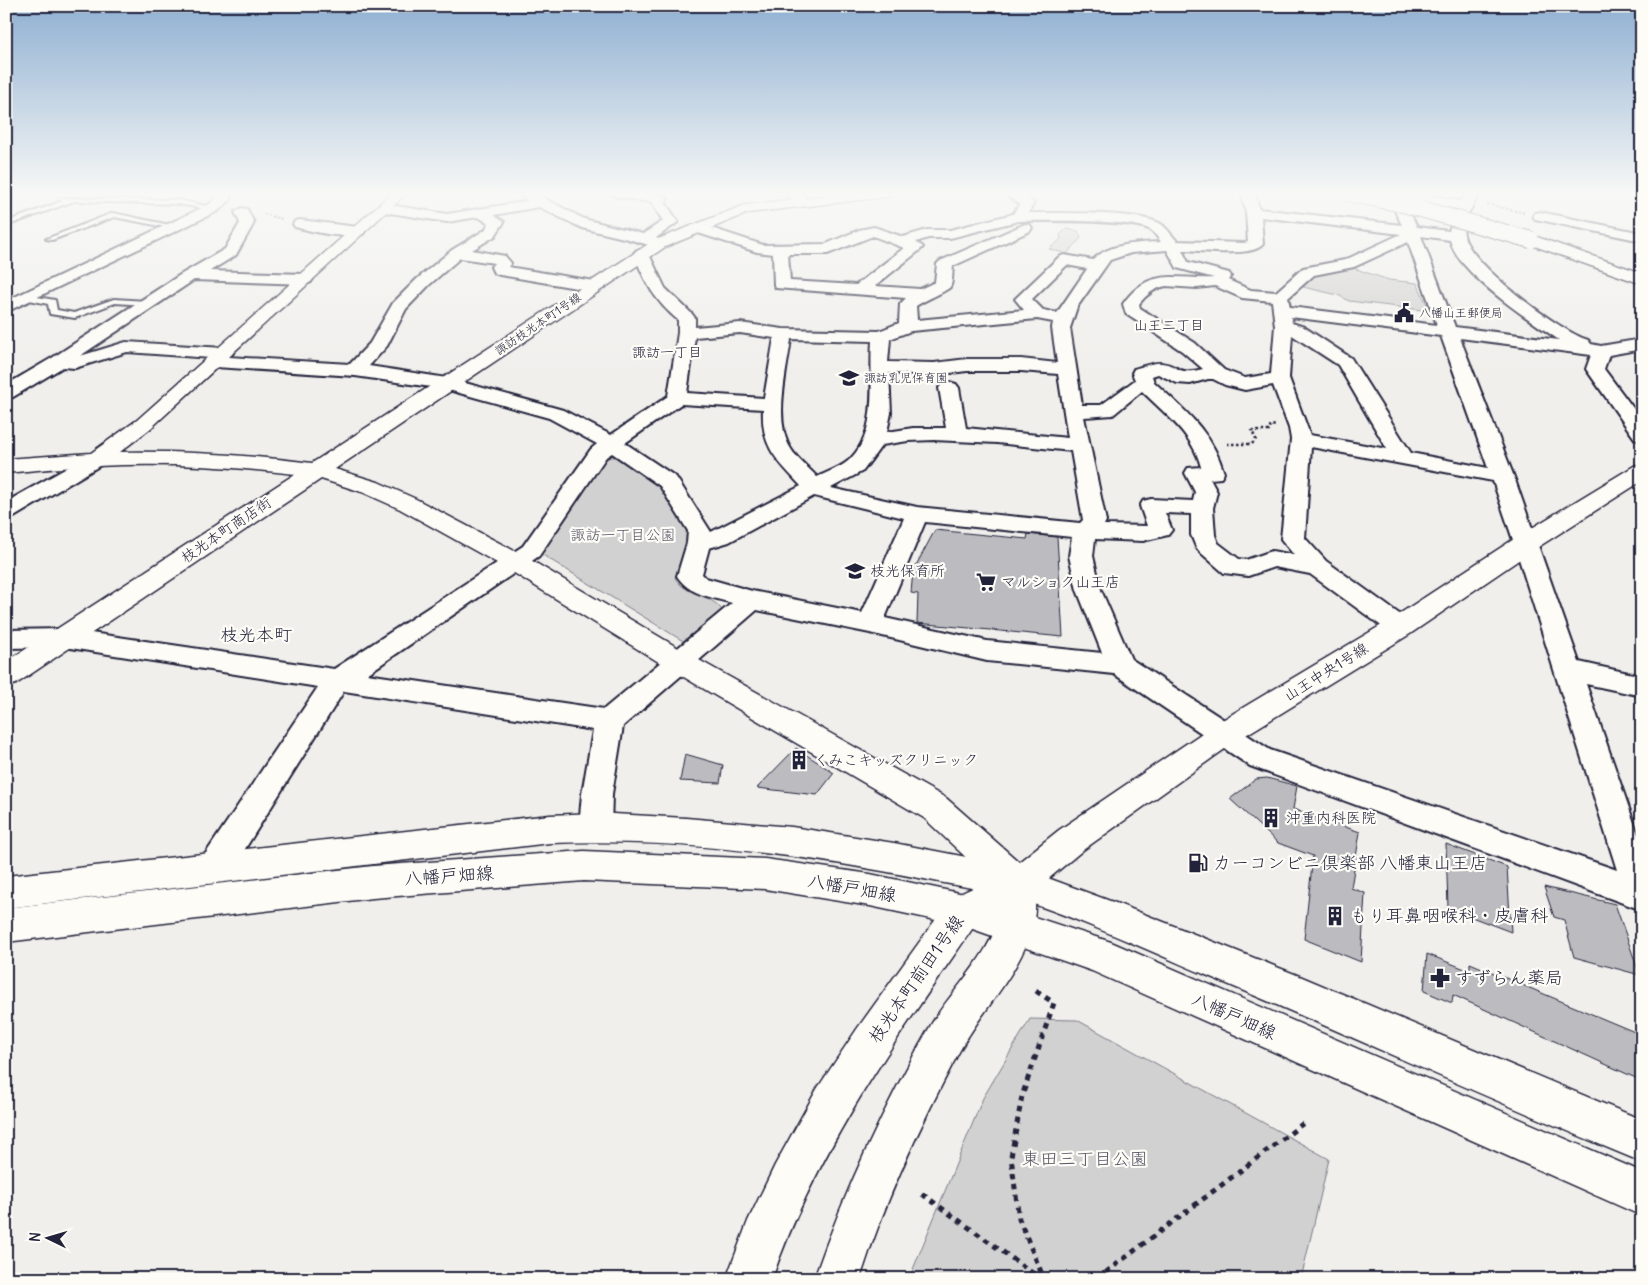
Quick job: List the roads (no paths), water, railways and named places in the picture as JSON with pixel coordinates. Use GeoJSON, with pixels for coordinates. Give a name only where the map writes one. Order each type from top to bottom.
{"type":"FeatureCollection","features":[{"type":"Feature","properties":{"kind":"main road"},"geometry":{"type":"LineString","coordinates":[[97,459],[144,424],[334,253]]}},
{"type":"Feature","properties":{"kind":"main road","name":"諏訪枝光本町1号線"},"geometry":{"type":"LineString","coordinates":[[447,384],[594,286],[638,253]]}},
{"type":"Feature","properties":{"kind":"main road"},"geometry":{"type":"LineString","coordinates":[[1574,253],[1642,279]]}},
{"type":"Feature","properties":{"kind":"main road"},"geometry":{"type":"LineString","coordinates":[[1584,253],[1642,271]]}},
{"type":"Feature","properties":{"kind":"main road","name":"枝光本町商店街"},"geometry":{"type":"LineString","coordinates":[[6,676],[447,384]]}},
{"type":"Feature","properties":{"kind":"main road"},"geometry":{"type":"LineString","coordinates":[[6,466],[97,459],[187,459],[250,462],[316,470],[370,487],[408,504],[515,562],[680,662],[935,808],[1018,883]]}},
{"type":"Feature","properties":{"kind":"main road","name":"山王中央1号線"},"geometry":{"type":"LineString","coordinates":[[1018,883],[1071,840],[1226,734],[1400,626],[1526,543],[1642,471]]}},
{"type":"Feature","properties":{"kind":"main road"},"geometry":{"type":"LineString","coordinates":[[6,892],[216,866],[550,829],[595,827],[686,832],[792,842],[894,858],[1018,883],[1121,922],[1302,996],[1642,1141]]}},
{"type":"Feature","properties":{"kind":"main road","name":"八幡戸畑線"},"geometry":{"type":"LineString","coordinates":[[6,924],[373,882],[584,866],[765,874],[870,890],[964,910],[1098,955],[1642,1194]]}},
{"type":"Feature","properties":{"kind":"main road"},"geometry":{"type":"LineString","coordinates":[[837,1279],[850,1238],[899,1127],[948,1035],[990,975],[1015,927],[1018,883]]}},
{"type":"Feature","properties":{"kind":"main road","name":"枝光本町前田1号線"},"geometry":{"type":"LineString","coordinates":[[749,1279],[764,1238],[790,1180],[832,1104],[871,1043],[964,910],[1018,883]]}},
{"type":"Feature","properties":{"kind":"street"},"geometry":{"type":"LineString","coordinates":[[14,302],[120,253]]}},
{"type":"Feature","properties":{"kind":"street"},"geometry":{"type":"LineString","coordinates":[[6,393],[58,362],[147,302],[229,253]]}},
{"type":"Feature","properties":{"kind":"street"},"geometry":{"type":"LineString","coordinates":[[650,253],[653,284],[665,301],[686,318],[687,333],[677,398]]}},
{"type":"Feature","properties":{"kind":"street"},"geometry":{"type":"LineString","coordinates":[[780,253],[782,285],[922,294]]}},
{"type":"Feature","properties":{"kind":"street"},"geometry":{"type":"LineString","coordinates":[[861,289],[906,253]]}},
{"type":"Feature","properties":{"kind":"street"},"geometry":{"type":"LineString","coordinates":[[908,326],[908,304],[922,294],[944,285],[945,264],[965,253]]}},
{"type":"Feature","properties":{"kind":"street"},"geometry":{"type":"LineString","coordinates":[[1112,253],[1105,256],[1098,266],[1062,319],[1061,328],[1079,446],[1095,521],[1085,531],[1081,556],[1089,590],[1120,665]]}},
{"type":"Feature","properties":{"kind":"street"},"geometry":{"type":"LineString","coordinates":[[1176,253],[1182,265],[1225,276],[1248,295],[1282,311],[1601,351],[1642,344]]}},
{"type":"Feature","properties":{"kind":"street"},"geometry":{"type":"LineString","coordinates":[[1371,253],[1349,264],[1309,271],[1282,311],[1280,378],[1300,434],[1293,539],[1317,567],[1400,626]]}},
{"type":"Feature","properties":{"kind":"street"},"geometry":{"type":"LineString","coordinates":[[1419,253],[1526,543],[1642,895]]}},
{"type":"Feature","properties":{"kind":"street"},"geometry":{"type":"LineString","coordinates":[[1462,253],[1478,271],[1571,341],[1601,351]]}},
{"type":"Feature","properties":{"kind":"street"},"geometry":{"type":"LineString","coordinates":[[355,370],[378,346],[398,307],[423,282],[457,254],[500,259],[503,263],[499,267],[500,270],[594,286]]}},
{"type":"Feature","properties":{"kind":"street"},"geometry":{"type":"LineString","coordinates":[[1037,314],[1023,300],[1064,260],[1098,266]]}},
{"type":"Feature","properties":{"kind":"street"},"geometry":{"type":"LineString","coordinates":[[192,275],[305,279]]}},
{"type":"Feature","properties":{"kind":"street"},"geometry":{"type":"LineString","coordinates":[[1217,374],[1209,364],[1132,310],[1130,304],[1147,286],[1166,280],[1190,284],[1225,276]]}},
{"type":"Feature","properties":{"kind":"street"},"geometry":{"type":"LineString","coordinates":[[1282,311],[1298,331],[1345,362],[1403,458]]}},
{"type":"Feature","properties":{"kind":"street"},"geometry":{"type":"LineString","coordinates":[[687,333],[740,328],[783,334],[881,336],[908,326],[1037,314],[1062,319]]}},
{"type":"Feature","properties":{"kind":"street"},"geometry":{"type":"LineString","coordinates":[[783,334],[773,404],[772,427],[781,451],[815,488],[826,494],[917,514],[1085,531],[1143,534],[1160,530],[1151,506],[1202,508]]}},
{"type":"Feature","properties":{"kind":"street"},"geometry":{"type":"LineString","coordinates":[[699,543],[721,537],[855,466],[875,440],[882,412],[879,367],[881,336]]}},
{"type":"Feature","properties":{"kind":"street"},"geometry":{"type":"LineString","coordinates":[[58,362],[75,363],[126,347],[355,370],[447,384],[556,414],[611,443],[668,482],[700,531],[699,543],[689,576],[697,584],[752,600],[870,624],[987,651],[1120,665],[1260,758],[1642,895]]}},
{"type":"Feature","properties":{"kind":"street"},"geometry":{"type":"LineString","coordinates":[[1601,351],[1596,369],[1642,435]]}},
{"type":"Feature","properties":{"kind":"street"},"geometry":{"type":"LineString","coordinates":[[879,367],[934,369],[967,365],[1021,365],[1066,369]]}},
{"type":"Feature","properties":{"kind":"street"},"geometry":{"type":"LineString","coordinates":[[1280,378],[1245,384],[1232,381],[1217,374],[1207,373],[1190,378],[1177,377],[1160,368],[1141,372],[1146,384],[1195,432],[1213,473],[1196,473],[1206,492],[1202,508],[1203,535],[1208,547],[1233,567],[1248,568],[1272,559],[1317,567]]}},
{"type":"Feature","properties":{"kind":"street"},"geometry":{"type":"LineString","coordinates":[[1073,411],[1106,411],[1138,385],[1146,384]]}},
{"type":"Feature","properties":{"kind":"street"},"geometry":{"type":"LineString","coordinates":[[949,388],[957,435]]}},
{"type":"Feature","properties":{"kind":"street"},"geometry":{"type":"LineString","coordinates":[[216,866],[336,681],[531,551],[598,453],[677,398],[773,404]]}},
{"type":"Feature","properties":{"kind":"street"},"geometry":{"type":"LineString","coordinates":[[875,440],[912,434],[957,435],[1011,438],[1079,446]]}},
{"type":"Feature","properties":{"kind":"street"},"geometry":{"type":"LineString","coordinates":[[1300,434],[1403,458],[1503,477]]}},
{"type":"Feature","properties":{"kind":"street"},"geometry":{"type":"LineString","coordinates":[[6,512],[97,459]]}},
{"type":"Feature","properties":{"kind":"street"},"geometry":{"type":"LineString","coordinates":[[870,624],[917,514]]}},
{"type":"Feature","properties":{"kind":"street"},"geometry":{"type":"LineString","coordinates":[[595,827],[597,794],[609,721],[752,600]]}},
{"type":"Feature","properties":{"kind":"street"},"geometry":{"type":"LineString","coordinates":[[6,639],[64,638],[336,681],[609,721]]}},
{"type":"Feature","properties":{"kind":"street"},"geometry":{"type":"LineString","coordinates":[[1567,670],[1642,686]]}},
{"type":"Feature","properties":{"kind":"lane"},"geometry":{"type":"LineString","coordinates":[[14,302],[52,302],[53,312],[75,316],[114,301],[147,302]]}},
{"type":"Feature","properties":{"kind":"place","name":"八幡山王郵便局"},"geometry":{"type":"Point","coordinates":[1404,313]}},
{"type":"Feature","properties":{"kind":"place","name":"諏訪乳児保育園"},"geometry":{"type":"Point","coordinates":[849,378]}},
{"type":"Feature","properties":{"kind":"place","name":"枝光保育所"},"geometry":{"type":"Point","coordinates":[855,571]}},
{"type":"Feature","properties":{"kind":"place","name":"マルショク山王店"},"geometry":{"type":"Point","coordinates":[986,582]}},
{"type":"Feature","properties":{"kind":"place","name":"くみこキッズクリニック"},"geometry":{"type":"Point","coordinates":[799,760]}},
{"type":"Feature","properties":{"kind":"place","name":"沖重内科医院"},"geometry":{"type":"Point","coordinates":[1271,818]}},
{"type":"Feature","properties":{"kind":"place","name":"カーコンビニ倶楽部 八幡東山王店"},"geometry":{"type":"Point","coordinates":[1198,863]}},
{"type":"Feature","properties":{"kind":"place","name":"もり耳鼻咽喉科・皮膚科"},"geometry":{"type":"Point","coordinates":[1335,916]}},
{"type":"Feature","properties":{"kind":"place","name":"すずらん薬局"},"geometry":{"type":"Point","coordinates":[1440,978]}},
{"type":"Feature","properties":{"kind":"district","name":"山王二丁目"},"geometry":{"type":"Point","coordinates":[1169,325]}},
{"type":"Feature","properties":{"kind":"district","name":"諏訪一丁目"},"geometry":{"type":"Point","coordinates":[667,352]}},
{"type":"Feature","properties":{"kind":"district","name":"枝光本町"},"geometry":{"type":"Point","coordinates":[256,635]}},
{"type":"Feature","properties":{"kind":"park label","name":"諏訪一丁目公園"},"geometry":{"type":"Point","coordinates":[623,535]}},
{"type":"Feature","properties":{"kind":"park label","name":"東田三丁目公園"},"geometry":{"type":"Point","coordinates":[1085,1159]}}]}
